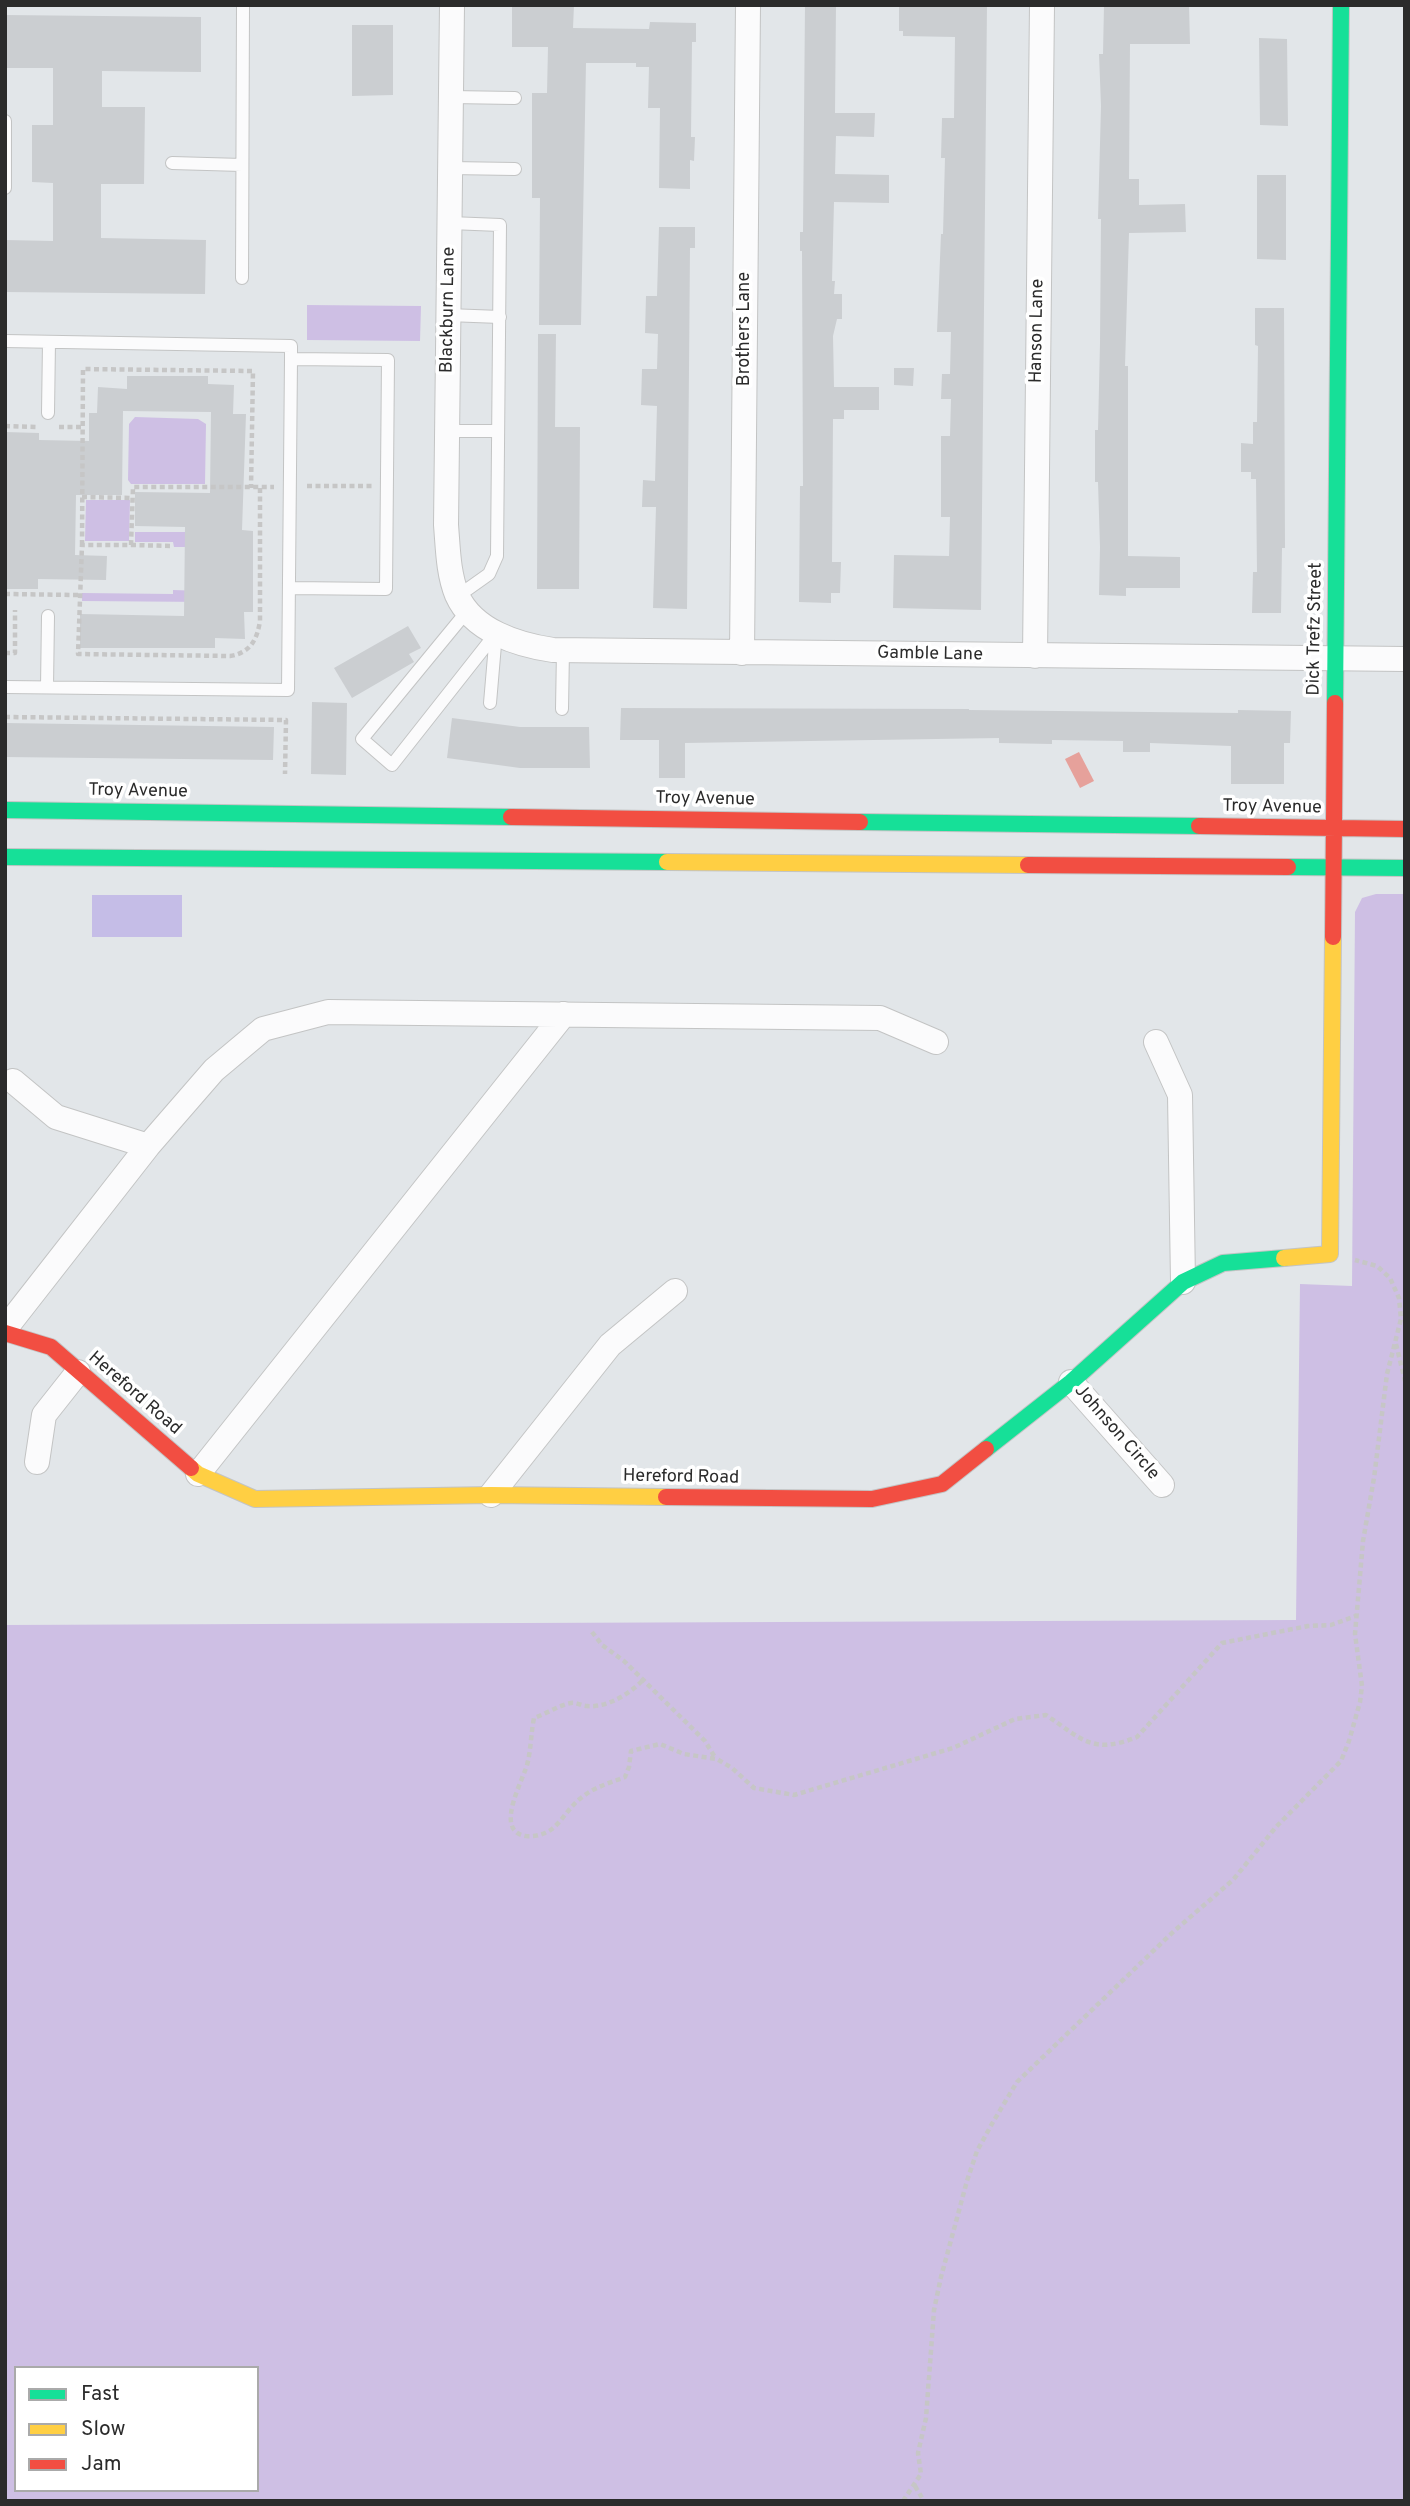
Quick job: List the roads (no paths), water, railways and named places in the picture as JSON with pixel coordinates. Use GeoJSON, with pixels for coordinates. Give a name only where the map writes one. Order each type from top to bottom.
{"type":"FeatureCollection","features":[{"type":"Feature","properties":{"kind":"main road","name":"Dick Trefz Street"},"geometry":{"type":"LineString","coordinates":[[1330,1254],[1341,5]]}},
{"type":"Feature","properties":{"kind":"main road","name":"Troy Avenue"},"geometry":{"type":"LineString","coordinates":[[5,810],[1405,829]]}},
{"type":"Feature","properties":{"kind":"main road"},"geometry":{"type":"LineString","coordinates":[[5,857],[1405,868]]}},
{"type":"Feature","properties":{"kind":"main road","name":"Hereford Road"},"geometry":{"type":"LineString","coordinates":[[5,1331],[51,1347],[198,1474],[255,1499],[491,1494],[872,1499],[942,1484],[1071,1382],[1183,1282],[1223,1263],[1330,1254]]}},
{"type":"Feature","properties":{"kind":"street","name":"Blackburn Lane"},"geometry":{"type":"LineString","coordinates":[[452,5],[446,525],[449,566],[463,603]]}},
{"type":"Feature","properties":{"kind":"street","name":"Brothers Lane"},"geometry":{"type":"LineString","coordinates":[[742,653],[748,5]]}},
{"type":"Feature","properties":{"kind":"street","name":"Hanson Lane"},"geometry":{"type":"LineString","coordinates":[[1035,656],[1042,5]]}},
{"type":"Feature","properties":{"kind":"street","name":"Gamble Lane"},"geometry":{"type":"LineString","coordinates":[[463,603],[496,633],[512,642],[536,648],[563,650],[1405,659]]}},
{"type":"Feature","properties":{"kind":"street"},"geometry":{"type":"LineString","coordinates":[[5,1331],[148,1146],[214,1070],[262,1029],[328,1012],[880,1017],[936,1042]]}},
{"type":"Feature","properties":{"kind":"street"},"geometry":{"type":"LineString","coordinates":[[198,1474],[564,1013]]}},
{"type":"Feature","properties":{"kind":"street"},"geometry":{"type":"LineString","coordinates":[[1156,1042],[1180,1095],[1183,1282]]}},
{"type":"Feature","properties":{"kind":"street"},"geometry":{"type":"LineString","coordinates":[[13,1081],[56,1117],[148,1146]]}},
{"type":"Feature","properties":{"kind":"street"},"geometry":{"type":"LineString","coordinates":[[491,1494],[610,1345],[675,1292]]}},
{"type":"Feature","properties":{"kind":"street"},"geometry":{"type":"LineString","coordinates":[[37,1462],[44,1415],[78,1372]]}},
{"type":"Feature","properties":{"kind":"street","name":"Johnson Circle"},"geometry":{"type":"LineString","coordinates":[[1071,1382],[1162,1485]]}},
{"type":"Feature","properties":{"kind":"lane"},"geometry":{"type":"LineString","coordinates":[[242,278],[243,5]]}},
{"type":"Feature","properties":{"kind":"lane"},"geometry":{"type":"LineString","coordinates":[[451,97],[515,98]]}},
{"type":"Feature","properties":{"kind":"lane"},"geometry":{"type":"LineString","coordinates":[[5,121],[5,188]]}},
{"type":"Feature","properties":{"kind":"lane"},"geometry":{"type":"LineString","coordinates":[[172,163],[242,165]]}},
{"type":"Feature","properties":{"kind":"lane"},"geometry":{"type":"LineString","coordinates":[[450,168],[515,169]]}},
{"type":"Feature","properties":{"kind":"lane"},"geometry":{"type":"LineString","coordinates":[[450,223],[500,225],[497,556],[489,574],[463,603],[362,739],[392,765],[496,633]]}},
{"type":"Feature","properties":{"kind":"lane"},"geometry":{"type":"LineString","coordinates":[[448,315],[500,317]]}},
{"type":"Feature","properties":{"kind":"lane"},"geometry":{"type":"LineString","coordinates":[[5,341],[291,346],[288,690],[5,687]]}},
{"type":"Feature","properties":{"kind":"lane"},"geometry":{"type":"LineString","coordinates":[[48,413],[49,342]]}},
{"type":"Feature","properties":{"kind":"lane"},"geometry":{"type":"LineString","coordinates":[[289,588],[386,589],[387,486],[388,360],[291,359]]}},
{"type":"Feature","properties":{"kind":"lane"},"geometry":{"type":"LineString","coordinates":[[448,431],[498,431]]}},
{"type":"Feature","properties":{"kind":"lane"},"geometry":{"type":"LineString","coordinates":[[47,687],[48,616]]}},
{"type":"Feature","properties":{"kind":"lane"},"geometry":{"type":"LineString","coordinates":[[490,703],[496,633]]}},
{"type":"Feature","properties":{"kind":"lane"},"geometry":{"type":"LineString","coordinates":[[562,709],[563,650]]}}]}
